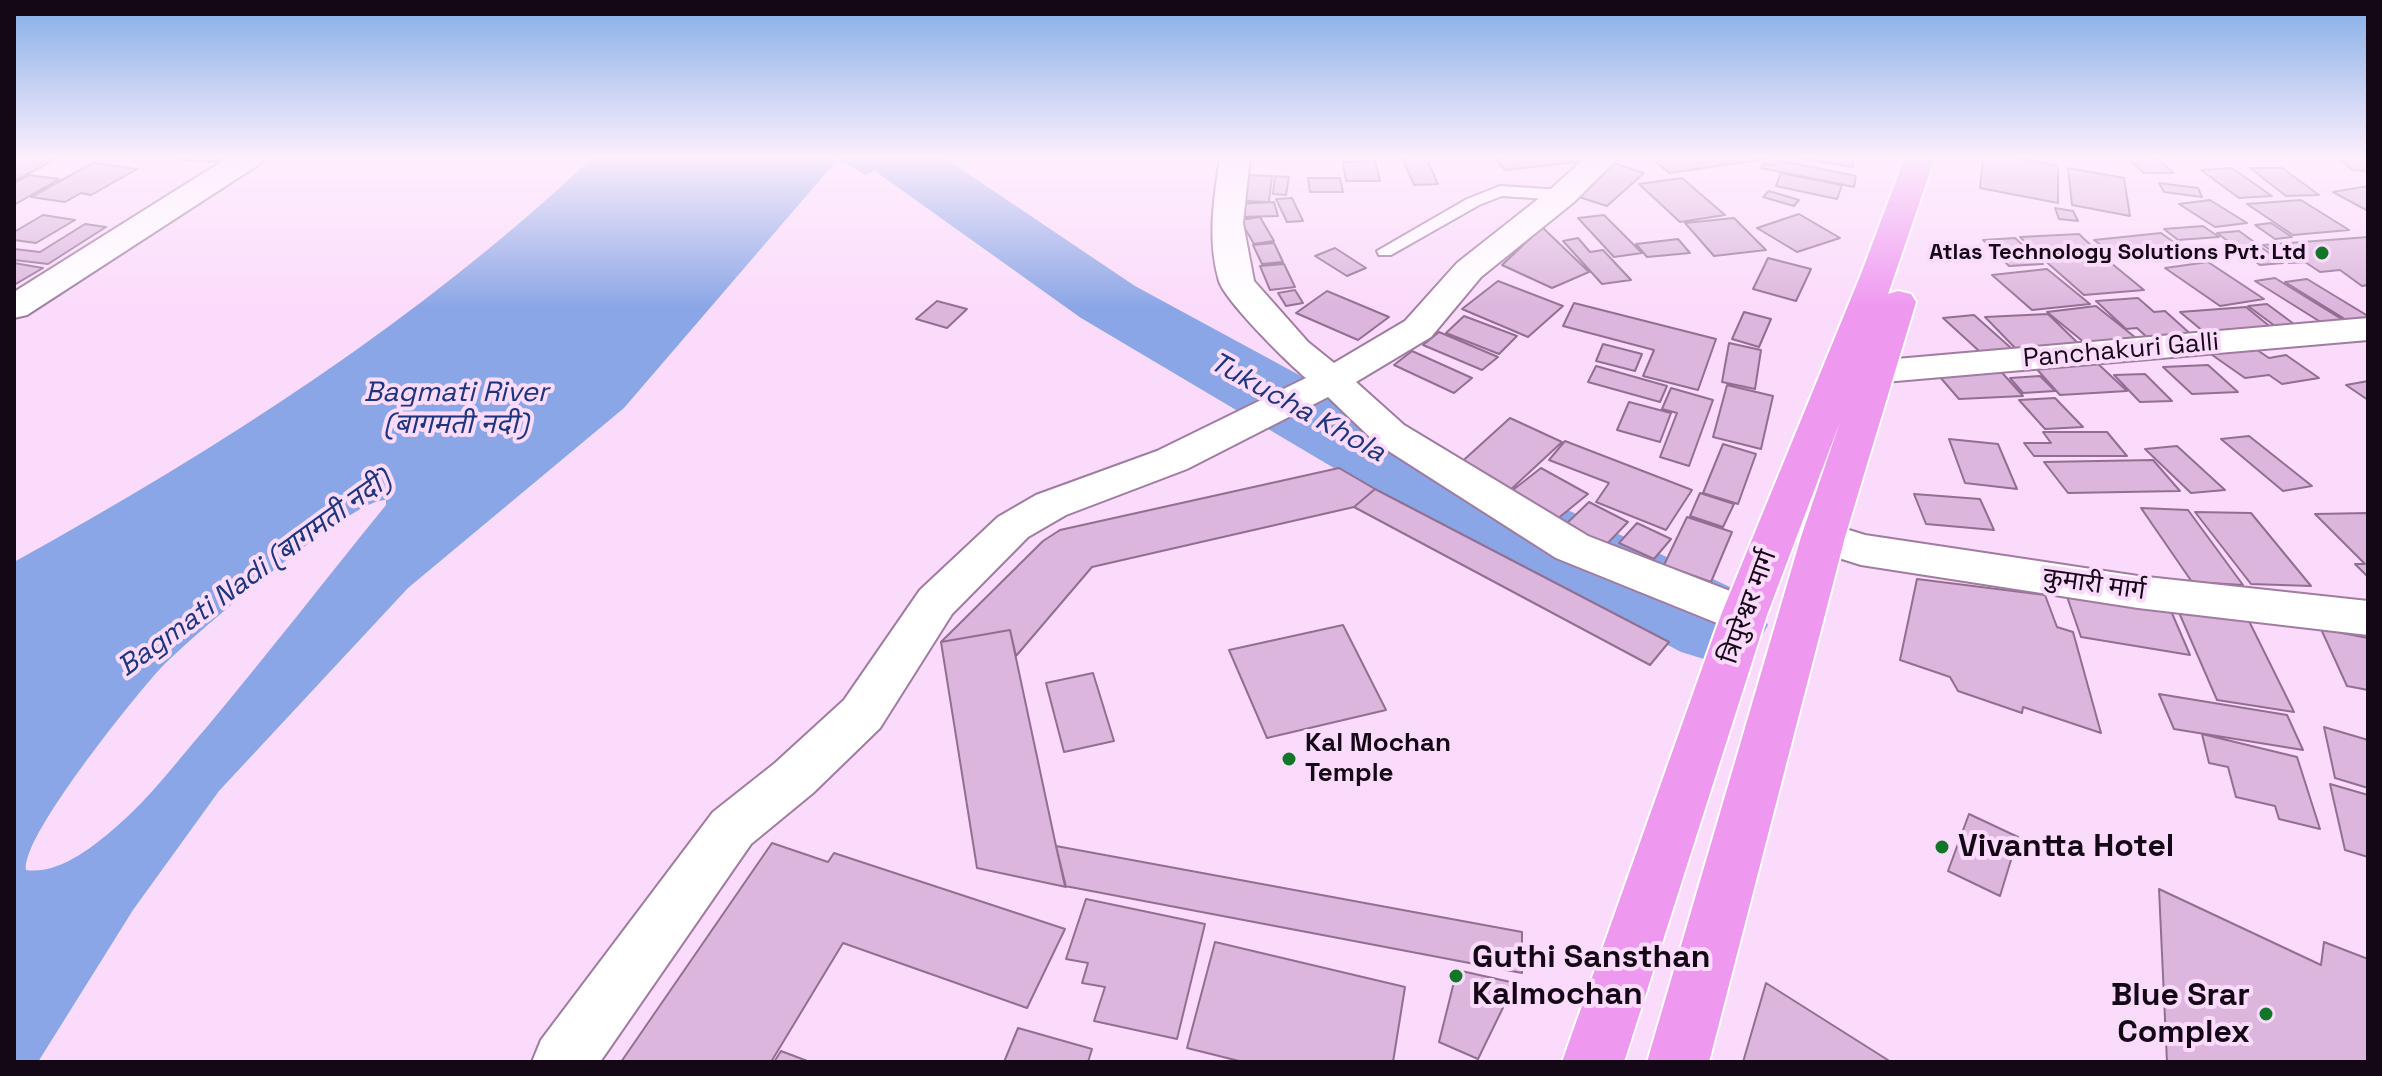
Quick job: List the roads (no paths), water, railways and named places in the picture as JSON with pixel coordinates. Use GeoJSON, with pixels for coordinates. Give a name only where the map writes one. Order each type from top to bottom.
{"type":"FeatureCollection","features":[{"type":"Feature","properties":{"kind":"highway","name":"त्रिपुरेश्वर मार्ग"},"geometry":{"type":"LineString","coordinates":[[1593,1062],[1744,615],[1902,207]]}},
{"type":"Feature","properties":{"kind":"highway","name":"त्रिपुरेश्वर मार्ग"},"geometry":{"type":"LineString","coordinates":[[1678,1062],[1823,537],[1873,372],[1933,207]]}},
{"type":"Feature","properties":{"kind":"street"},"geometry":{"type":"LineString","coordinates":[[14,307],[171,207]]}},
{"type":"Feature","properties":{"kind":"street"},"geometry":{"type":"LineString","coordinates":[[1229,207],[1227,223],[1237,283],[1295,350],[1317,386],[1572,547],[1744,615]]}},
{"type":"Feature","properties":{"kind":"street"},"geometry":{"type":"LineString","coordinates":[[563,1062],[732,828],[794,778],[862,714],[936,602],[1013,527],[1051,505],[1172,460],[1220,438],[1418,329],[1469,270],[1548,207]]}},
{"type":"Feature","properties":{"kind":"street","name":"Panchakuri Galli"},"geometry":{"type":"LineString","coordinates":[[1873,372],[2368,329]]}},
{"type":"Feature","properties":{"kind":"street","name":"कुमारी मार्ग"},"geometry":{"type":"LineString","coordinates":[[1823,537],[1861,550],[2138,592],[2368,618]]}},
{"type":"Feature","properties":{"kind":"lane"},"geometry":{"type":"LineString","coordinates":[[1385,251],[1464,207]]}},
{"type":"Feature","properties":{"kind":"water","name":"Bagmati River (बागमती नदी)"},"geometry":{"type":"Polygon","coordinates":[[[537,207],[797,207],[624,408],[408,588],[219,791],[133,910],[38,1062],[14,1062],[14,562],[167,473],[317,378],[459,273],[537,207]],[[386,500],[368,505],[307,545],[234,602],[159,670],[59,800],[29,853],[26,870],[62,864],[107,835],[163,779],[386,505],[386,500]]]}},
{"type":"Feature","properties":{"kind":"waterway","name":"Tukucha Khola"},"geometry":{"type":"LineString","coordinates":[[971,207],[1108,302],[1376,454],[1717,625]]}},
{"type":"Feature","properties":{"kind":"place","name":"Atlas Technology Solutions Pvt. Ltd"},"geometry":{"type":"Point","coordinates":[2322,253]}},
{"type":"Feature","properties":{"kind":"place","name":"Kal Mochan Temple"},"geometry":{"type":"Point","coordinates":[1289,759]}},
{"type":"Feature","properties":{"kind":"place","name":"Vivantta Hotel"},"geometry":{"type":"Point","coordinates":[1942,847]}},
{"type":"Feature","properties":{"kind":"place","name":"Guthi Sansthan Kalmochan"},"geometry":{"type":"Point","coordinates":[1456,976]}},
{"type":"Feature","properties":{"kind":"place","name":"Blue Srar Complex"},"geometry":{"type":"Point","coordinates":[2266,1014]}},
{"type":"Feature","properties":{"kind":"water label","name":"Bagmati Nadi (बागमती नदी)"},"geometry":{"type":"Point","coordinates":[255,574]}}]}
